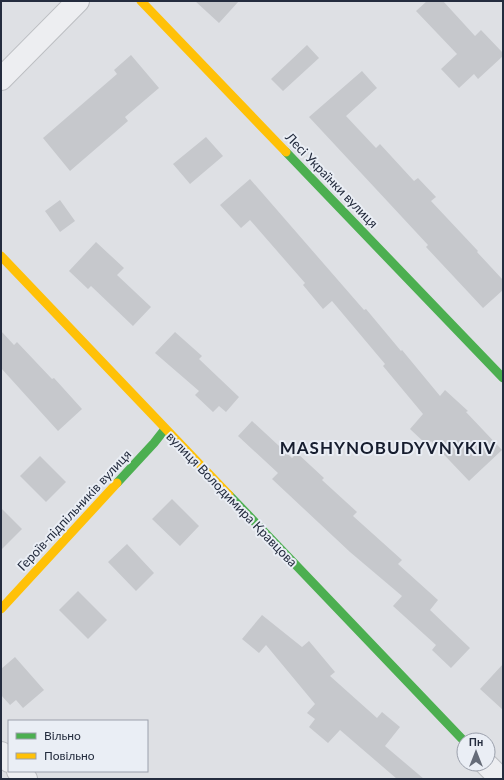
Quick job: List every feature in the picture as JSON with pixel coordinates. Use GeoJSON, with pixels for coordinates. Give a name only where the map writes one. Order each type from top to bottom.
{"type":"FeatureCollection","features":[{"type":"Feature","properties":{"kind":"street"},"geometry":{"type":"LineString","coordinates":[[1,79],[78,1]]}},
{"type":"Feature","properties":{"kind":"street","name":"Лесі Українки вулиця"},"geometry":{"type":"LineString","coordinates":[[141,1],[503,378]]}},
{"type":"Feature","properties":{"kind":"street","name":"вулиця Володимира Кравцова"},"geometry":{"type":"LineString","coordinates":[[1,256],[456,733]]}},
{"type":"Feature","properties":{"kind":"street","name":"Героїв-підпільників вулиця"},"geometry":{"type":"LineString","coordinates":[[1,609],[154,443],[165,429]]}},
{"type":"Feature","properties":{"kind":"building"},"geometry":{"type":"Polygon","coordinates":[[[195,1],[239,1],[219,23],[195,1]]]}},
{"type":"Feature","properties":{"kind":"building"},"geometry":{"type":"Polygon","coordinates":[[[427,1],[443,1],[475,36],[481,30],[503,53],[503,56],[478,79],[474,74],[459,88],[441,69],[457,54],[416,11],[427,1]]]}},
{"type":"Feature","properties":{"kind":"building"},"geometry":{"type":"Polygon","coordinates":[[[307,45],[319,58],[283,91],[271,79],[307,45]]]}},
{"type":"Feature","properties":{"kind":"building"},"geometry":{"type":"Polygon","coordinates":[[[131,55],[159,88],[125,117],[128,121],[70,171],[43,138],[117,74],[114,70],[131,55]]]}},
{"type":"Feature","properties":{"kind":"building"},"geometry":{"type":"Polygon","coordinates":[[[362,71],[377,88],[346,116],[376,148],[380,144],[414,181],[418,178],[436,197],[431,201],[503,280],[503,290],[483,308],[426,247],[428,245],[309,117],[362,71]]]}},
{"type":"Feature","properties":{"kind":"building"},"geometry":{"type":"Polygon","coordinates":[[[206,137],[223,156],[190,184],[173,164],[206,137]]]}},
{"type":"Feature","properties":{"kind":"building"},"geometry":{"type":"Polygon","coordinates":[[[250,179],[364,310],[366,309],[401,351],[402,350],[440,396],[445,390],[468,411],[466,412],[502,450],[469,481],[431,441],[427,445],[410,429],[423,414],[383,366],[385,364],[332,301],[323,309],[303,285],[305,283],[250,220],[241,228],[220,205],[250,179]]]}},
{"type":"Feature","properties":{"kind":"building"},"geometry":{"type":"Polygon","coordinates":[[[60,200],[75,221],[60,232],[45,211],[60,200]]]}},
{"type":"Feature","properties":{"kind":"building"},"geometry":{"type":"Polygon","coordinates":[[[96,242],[124,268],[117,275],[151,307],[133,326],[91,286],[88,289],[69,271],[96,242]]]}},
{"type":"Feature","properties":{"kind":"building"},"geometry":{"type":"Polygon","coordinates":[[[1,331],[14,345],[17,342],[52,379],[54,378],[82,409],[58,431],[1,368],[1,331]]]}},
{"type":"Feature","properties":{"kind":"building"},"geometry":{"type":"Polygon","coordinates":[[[175,332],[202,356],[199,359],[239,397],[226,412],[219,406],[213,412],[195,395],[199,391],[155,353],[175,332]]]}},
{"type":"Feature","properties":{"kind":"building"},"geometry":{"type":"Polygon","coordinates":[[[252,421],[292,458],[297,453],[324,478],[322,480],[357,512],[353,516],[402,560],[398,564],[438,600],[430,610],[470,648],[451,668],[432,650],[436,645],[393,606],[402,596],[350,552],[272,479],[278,473],[238,436],[252,421]]]}},
{"type":"Feature","properties":{"kind":"building"},"geometry":{"type":"Polygon","coordinates":[[[40,456],[66,482],[46,502],[20,476],[40,456]]]}},
{"type":"Feature","properties":{"kind":"building"},"geometry":{"type":"Polygon","coordinates":[[[172,499],[199,526],[180,546],[152,519],[172,499]]]}},
{"type":"Feature","properties":{"kind":"building"},"geometry":{"type":"Polygon","coordinates":[[[1,508],[22,529],[1,550],[1,508]]]}},
{"type":"Feature","properties":{"kind":"building"},"geometry":{"type":"Polygon","coordinates":[[[127,544],[154,573],[136,591],[108,562],[127,544]]]}},
{"type":"Feature","properties":{"kind":"building"},"geometry":{"type":"Polygon","coordinates":[[[78,591],[107,620],[88,639],[59,610],[78,591]]]}},
{"type":"Feature","properties":{"kind":"building"},"geometry":{"type":"Polygon","coordinates":[[[262,615],[302,647],[309,641],[335,672],[330,676],[377,718],[382,712],[400,727],[385,746],[424,779],[397,779],[340,730],[328,743],[309,727],[315,719],[307,713],[315,704],[266,645],[259,653],[242,639],[262,615]]]}},
{"type":"Feature","properties":{"kind":"building"},"geometry":{"type":"Polygon","coordinates":[[[15,657],[44,690],[23,708],[16,700],[10,705],[1,695],[1,669],[15,657]]]}},
{"type":"Feature","properties":{"kind":"building"},"geometry":{"type":"Polygon","coordinates":[[[503,664],[503,710],[480,689],[503,664]]]}},
{"type":"Feature","properties":{"kind":"traffic: fast"},"geometry":{"type":"LineString","coordinates":[[286,152],[503,378]]}},
{"type":"Feature","properties":{"kind":"traffic: fast"},"geometry":{"type":"LineString","coordinates":[[117,483],[165,429]]}},
{"type":"Feature","properties":{"kind":"traffic: fast"},"geometry":{"type":"LineString","coordinates":[[229,495],[456,733]]}},
{"type":"Feature","properties":{"kind":"traffic: slow"},"geometry":{"type":"LineString","coordinates":[[141,1],[286,152]]}},
{"type":"Feature","properties":{"kind":"traffic: slow"},"geometry":{"type":"LineString","coordinates":[[1,256],[229,495]]}},
{"type":"Feature","properties":{"kind":"traffic: slow"},"geometry":{"type":"LineString","coordinates":[[1,609],[117,483]]}},
{"type":"Feature","properties":{"kind":"district","name":"MASHYNOBUDYVNYKIV"},"geometry":{"type":"Point","coordinates":[388,447]}}]}
